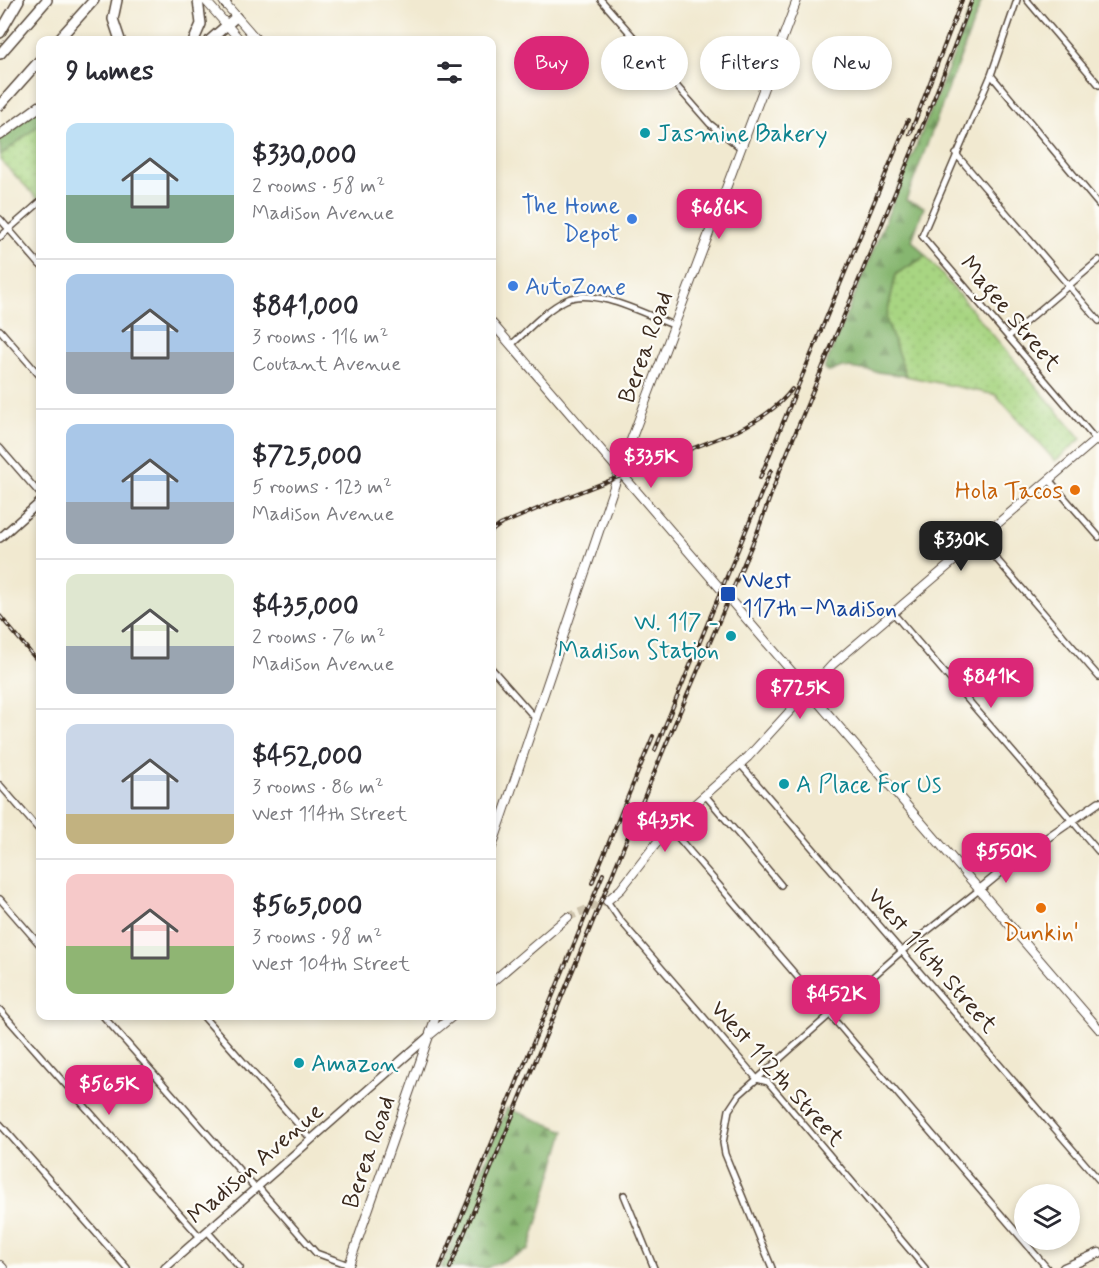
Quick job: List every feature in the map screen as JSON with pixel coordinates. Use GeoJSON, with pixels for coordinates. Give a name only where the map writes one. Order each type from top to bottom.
{"type":"FeatureCollection","features":[{"type":"Feature","properties":{"kind":"highway"},"geometry":{"type":"LineString","coordinates":[[0,33],[19,0]]}},
{"type":"Feature","properties":{"kind":"highway"},"geometry":{"type":"LineString","coordinates":[[0,54],[47,0]]}},
{"type":"Feature","properties":{"kind":"highway"},"geometry":{"type":"LineString","coordinates":[[62,36],[94,0]]}},
{"type":"Feature","properties":{"kind":"highway"},"geometry":{"type":"LineString","coordinates":[[117,0],[113,19],[119,36]]}},
{"type":"Feature","properties":{"kind":"highway"},"geometry":{"type":"LineString","coordinates":[[196,36],[201,24],[198,0]]}},
{"type":"Feature","properties":{"kind":"highway"},"geometry":{"type":"LineString","coordinates":[[215,36],[236,17]]}},
{"type":"Feature","properties":{"kind":"highway"},"geometry":{"type":"LineString","coordinates":[[0,105],[36,64]]}},
{"type":"Feature","properties":{"kind":"highway"},"geometry":{"type":"LineString","coordinates":[[0,135],[36,109]]}},
{"type":"Feature","properties":{"kind":"main road"},"geometry":{"type":"LineString","coordinates":[[205,0],[236,36]]}},
{"type":"Feature","properties":{"kind":"main road","name":"Berea Road"},"geometry":{"type":"LineString","coordinates":[[496,836],[619,472],[797,0]]}},
{"type":"Feature","properties":{"kind":"main road"},"geometry":{"type":"LineString","coordinates":[[224,2],[253,36]]}},
{"type":"Feature","properties":{"kind":"main road"},"geometry":{"type":"LineString","coordinates":[[496,328],[1099,1029]]}},
{"type":"Feature","properties":{"kind":"main road"},"geometry":{"type":"LineString","coordinates":[[607,901],[621,890],[669,827],[740,764],[832,665],[1097,439]]}},
{"type":"Feature","properties":{"kind":"main road"},"geometry":{"type":"LineString","coordinates":[[496,979],[568,917]]}},
{"type":"Feature","properties":{"kind":"main road","name":"Berea Road"},"geometry":{"type":"LineString","coordinates":[[348,1266],[435,1020]]}},
{"type":"Feature","properties":{"kind":"main road","name":"Madison Avenue"},"geometry":{"type":"LineString","coordinates":[[430,1035],[448,1020]]}},
{"type":"Feature","properties":{"kind":"main road"},"geometry":{"type":"LineString","coordinates":[[1064,1268],[1099,1253]]}},
{"type":"Feature","properties":{"kind":"street"},"geometry":{"type":"LineString","coordinates":[[601,0],[710,124],[741,148]]}},
{"type":"Feature","properties":{"kind":"street"},"geometry":{"type":"LineString","coordinates":[[1017,0],[991,75],[956,154],[1099,321]]}},
{"type":"Feature","properties":{"kind":"street"},"geometry":{"type":"LineString","coordinates":[[1027,0],[1099,85]]}},
{"type":"Feature","properties":{"kind":"street"},"geometry":{"type":"LineString","coordinates":[[991,75],[1099,205]]}},
{"type":"Feature","properties":{"kind":"street","name":"Magee Street"},"geometry":{"type":"LineString","coordinates":[[956,154],[922,236],[1097,439]]}},
{"type":"Feature","properties":{"kind":"street"},"geometry":{"type":"LineString","coordinates":[[0,237],[36,205]]}},
{"type":"Feature","properties":{"kind":"street"},"geometry":{"type":"LineString","coordinates":[[0,219],[36,260]]}},
{"type":"Feature","properties":{"kind":"street"},"geometry":{"type":"LineString","coordinates":[[1008,337],[1099,260]]}},
{"type":"Feature","properties":{"kind":"street"},"geometry":{"type":"LineString","coordinates":[[511,345],[555,307],[577,296],[593,296],[673,325]]}},
{"type":"Feature","properties":{"kind":"street"},"geometry":{"type":"LineString","coordinates":[[0,330],[36,371]]}},
{"type":"Feature","properties":{"kind":"street"},"geometry":{"type":"LineString","coordinates":[[0,448],[36,489]]}},
{"type":"Feature","properties":{"kind":"street"},"geometry":{"type":"LineString","coordinates":[[1050,481],[1099,537]]}},
{"type":"Feature","properties":{"kind":"street"},"geometry":{"type":"LineString","coordinates":[[0,538],[36,506]]}},
{"type":"Feature","properties":{"kind":"street"},"geometry":{"type":"LineString","coordinates":[[980,540],[1099,677]]}},
{"type":"Feature","properties":{"kind":"street"},"geometry":{"type":"LineString","coordinates":[[893,613],[1099,852]]}},
{"type":"Feature","properties":{"kind":"street"},"geometry":{"type":"LineString","coordinates":[[496,673],[537,719]]}},
{"type":"Feature","properties":{"kind":"street","name":"West 116th Street"},"geometry":{"type":"LineString","coordinates":[[740,764],[1099,1180]]}},
{"type":"Feature","properties":{"kind":"street"},"geometry":{"type":"LineString","coordinates":[[0,785],[36,826]]}},
{"type":"Feature","properties":{"kind":"street"},"geometry":{"type":"LineString","coordinates":[[705,795],[782,885]]}},
{"type":"Feature","properties":{"kind":"street"},"geometry":{"type":"LineString","coordinates":[[772,1268],[725,1154],[724,1132],[729,1110],[739,1095],[902,951],[979,890],[1099,802]]}},
{"type":"Feature","properties":{"kind":"street"},"geometry":{"type":"LineString","coordinates":[[669,827],[1047,1268]]}},
{"type":"Feature","properties":{"kind":"street"},"geometry":{"type":"LineString","coordinates":[[0,899],[36,940]]}},
{"type":"Feature","properties":{"kind":"street","name":"West 112th Street"},"geometry":{"type":"LineString","coordinates":[[607,901],[626,928],[757,1079],[768,1082],[925,1268]]}},
{"type":"Feature","properties":{"kind":"street"},"geometry":{"type":"LineString","coordinates":[[0,1010],[200,1237]]}},
{"type":"Feature","properties":{"kind":"street"},"geometry":{"type":"LineString","coordinates":[[107,1020],[316,1253],[348,1266]]}},
{"type":"Feature","properties":{"kind":"street"},"geometry":{"type":"LineString","coordinates":[[207,1020],[312,1139]]}},
{"type":"Feature","properties":{"kind":"street","name":"Madison Avenue"},"geometry":{"type":"LineString","coordinates":[[165,1268],[430,1035]]}},
{"type":"Feature","properties":{"kind":"street"},"geometry":{"type":"LineString","coordinates":[[0,1124],[127,1268]]}},
{"type":"Feature","properties":{"kind":"street"},"geometry":{"type":"LineString","coordinates":[[624,1195],[654,1268]]}},
{"type":"Feature","properties":{"kind":"street"},"geometry":{"type":"LineString","coordinates":[[207,1231],[240,1268]]}},
{"type":"Feature","properties":{"kind":"green space"},"geometry":{"type":"Polygon","coordinates":[[[973,0],[982,0],[906,200],[924,207],[912,240],[926,256],[896,274],[886,319],[906,376],[842,367],[830,372],[824,369],[953,57],[973,0]]]}},
{"type":"Feature","properties":{"kind":"green space"},"geometry":{"type":"Polygon","coordinates":[[[36,109],[36,127],[0,156],[0,135],[36,109]]]}},
{"type":"Feature","properties":{"kind":"green space"},"geometry":{"type":"Polygon","coordinates":[[[36,127],[36,197],[0,160],[0,156],[36,127]]]}},
{"type":"Feature","properties":{"kind":"green space"},"geometry":{"type":"Polygon","coordinates":[[[926,256],[1081,439],[1055,461],[996,395],[906,376],[886,319],[896,274],[926,256]]]}},
{"type":"Feature","properties":{"kind":"green space"},"geometry":{"type":"Polygon","coordinates":[[[507,1108],[565,1131],[529,1250],[486,1268],[441,1268],[507,1108]]]}},
{"type":"Feature","properties":{"kind":"tunnel"},"geometry":{"type":"LineString","coordinates":[[568,917],[607,901]]}},
{"type":"Feature","properties":{"kind":"railway"},"geometry":{"type":"LineString","coordinates":[[910,134],[962,0]]}},
{"type":"Feature","properties":{"kind":"railway"},"geometry":{"type":"LineString","coordinates":[[450,1268],[664,749],[757,533],[780,470],[933,101],[972,0]]}},
{"type":"Feature","properties":{"kind":"railway"},"geometry":{"type":"LineString","coordinates":[[760,478],[908,120]]}},
{"type":"Feature","properties":{"kind":"railway"},"geometry":{"type":"LineString","coordinates":[[496,528],[544,506],[737,431],[767,413],[792,389]]}},
{"type":"Feature","properties":{"kind":"railway"},"geometry":{"type":"LineString","coordinates":[[655,750],[771,470]]}},
{"type":"Feature","properties":{"kind":"railway"},"geometry":{"type":"LineString","coordinates":[[0,616],[36,659]]}},
{"type":"Feature","properties":{"kind":"railway"},"geometry":{"type":"LineString","coordinates":[[592,883],[653,736]]}},
{"type":"Feature","properties":{"kind":"railway"},"geometry":{"type":"LineString","coordinates":[[440,1268],[603,874]]}},
{"type":"Feature","properties":{"kind":"place","name":"Jasmine Bakery"},"geometry":{"type":"Point","coordinates":[645,133]}},
{"type":"Feature","properties":{"kind":"place","name":"The Home Depot"},"geometry":{"type":"Point","coordinates":[632,219]}},
{"type":"Feature","properties":{"kind":"place","name":"AutoZone"},"geometry":{"type":"Point","coordinates":[513,286]}},
{"type":"Feature","properties":{"kind":"place","name":"Hola Tacos"},"geometry":{"type":"Point","coordinates":[1075,490]}},
{"type":"Feature","properties":{"kind":"place","name":"West 117th–Madison"},"geometry":{"type":"Point","coordinates":[728,594]}},
{"type":"Feature","properties":{"kind":"place","name":"W. 117 - Madison Station"},"geometry":{"type":"Point","coordinates":[731,636]}},
{"type":"Feature","properties":{"kind":"place","name":"A Place For Us"},"geometry":{"type":"Point","coordinates":[784,784]}},
{"type":"Feature","properties":{"kind":"place","name":"Dunkin'"},"geometry":{"type":"Point","coordinates":[1041,908]}},
{"type":"Feature","properties":{"kind":"place","name":"Amazon"},"geometry":{"type":"Point","coordinates":[299,1063]}}]}
